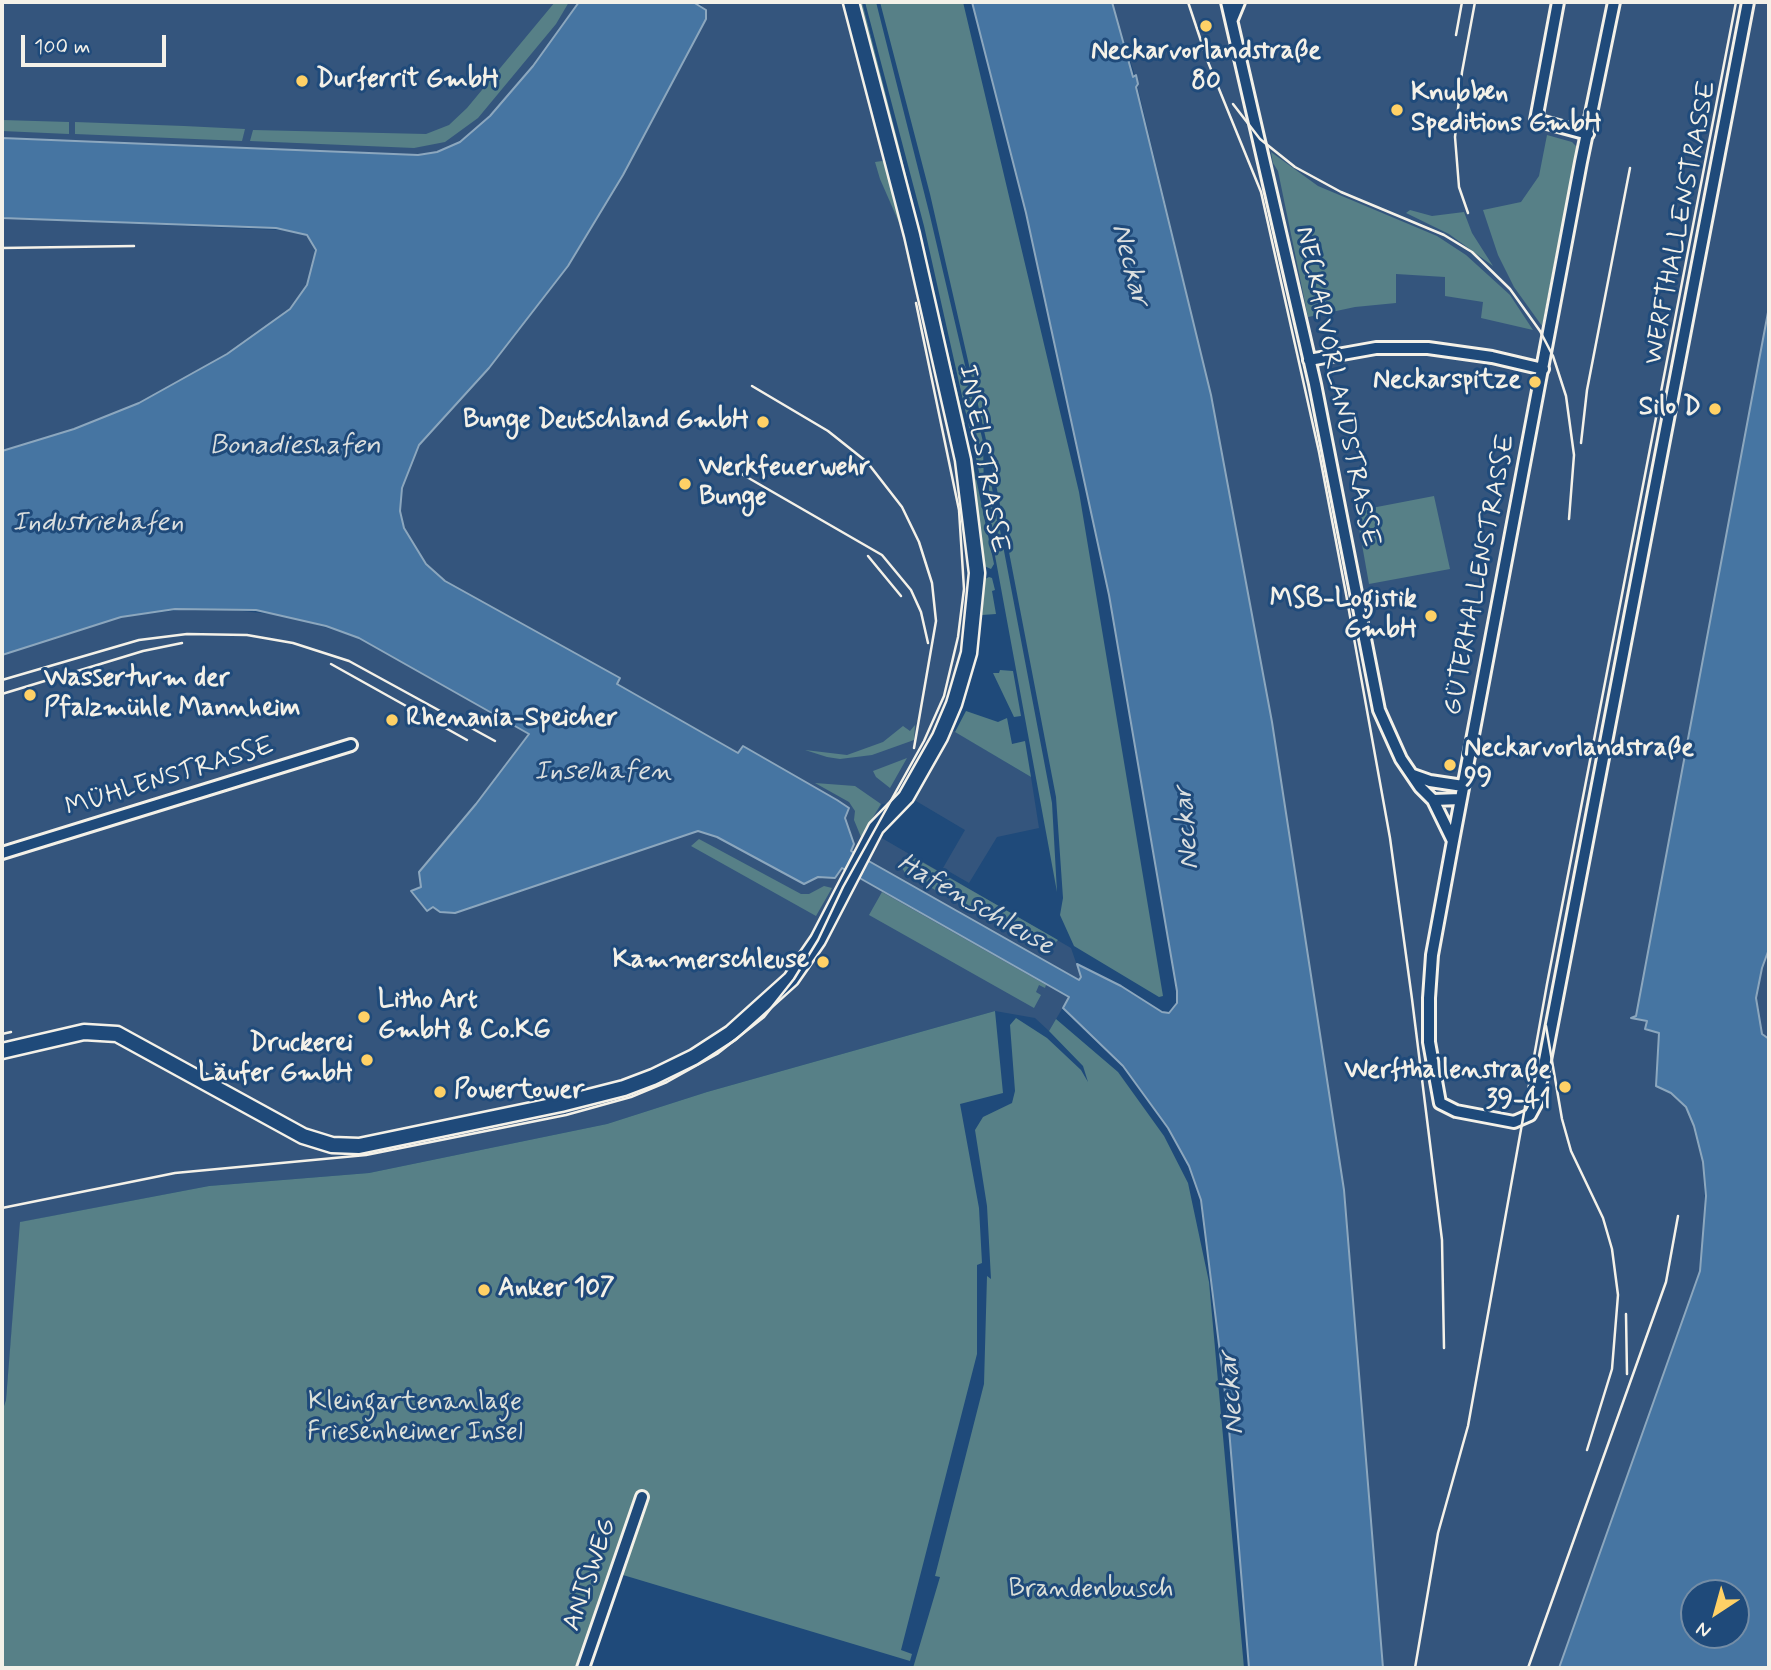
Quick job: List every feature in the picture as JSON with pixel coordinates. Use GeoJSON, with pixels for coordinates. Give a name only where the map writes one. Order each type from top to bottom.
{"type":"FeatureCollection","features":[{"type":"Feature","properties":{"kind":"street","name":"INSELSTRASSE"},"geometry":{"type":"LineString","coordinates":[[2,1051],[84,1032],[117,1034],[303,1136],[332,1145],[359,1146],[624,1088],[694,1057],[748,1020],[791,979],[818,940],[836,900],[870,839],[879,825],[906,797],[947,721],[969,653],[977,573],[963,460],[912,235],[851,2]]}},
{"type":"Feature","properties":{"kind":"street","name":"NECKARVORLANDSTRASSE"},"geometry":{"type":"LineString","coordinates":[[1227,2],[1309,360],[1372,683],[1387,732],[1401,759],[1420,787],[1433,800],[1453,841]]}},
{"type":"Feature","properties":{"kind":"street"},"geometry":{"type":"LineString","coordinates":[[1232,19],[1239,2]]}},
{"type":"Feature","properties":{"kind":"street"},"geometry":{"type":"LineString","coordinates":[[1558,2],[1536,120],[1588,134]]}},
{"type":"Feature","properties":{"kind":"street","name":"GÜTERHALLENSTRASSE"},"geometry":{"type":"LineString","coordinates":[[1532,1111],[1514,1122],[1448,1109],[1437,1097],[1429,1042],[1432,955],[1614,2]]}},
{"type":"Feature","properties":{"kind":"street","name":"WERFTHALLENSTRASSE"},"geometry":{"type":"LineString","coordinates":[[1532,1111],[1537,1102],[1748,2]]}},
{"type":"Feature","properties":{"kind":"street"},"geometry":{"type":"LineString","coordinates":[[1309,360],[1376,348],[1428,348],[1492,357],[1543,369]]}},
{"type":"Feature","properties":{"kind":"street","name":"MÜHLENSTRASSE"},"geometry":{"type":"LineString","coordinates":[[2,853],[351,746]]}},
{"type":"Feature","properties":{"kind":"street"},"geometry":{"type":"LineString","coordinates":[[1413,775],[1430,781],[1463,786]]}},
{"type":"Feature","properties":{"kind":"street"},"geometry":{"type":"LineString","coordinates":[[1433,800],[1461,799]]}},
{"type":"Feature","properties":{"kind":"street","name":"ANISWEG"},"geometry":{"type":"LineString","coordinates":[[583,1668],[642,1497]]}},
{"type":"Feature","properties":{"kind":"shaded area"},"geometry":{"type":"Polygon","coordinates":[[[2,2],[579,2],[533,66],[490,116],[460,142],[437,152],[418,155],[2,138],[2,2]]]}},
{"type":"Feature","properties":{"kind":"shaded area"},"geometry":{"type":"Polygon","coordinates":[[[693,2],[843,2],[911,262],[963,494],[967,526],[966,614],[959,656],[939,722],[1031,777],[1039,828],[997,837],[969,883],[943,868],[965,830],[916,801],[882,804],[868,830],[1071,948],[1081,977],[1079,980],[851,851],[854,844],[845,818],[848,808],[743,747],[739,753],[617,683],[619,678],[445,581],[426,564],[403,528],[400,511],[402,488],[411,459],[419,445],[489,368],[568,267],[623,175],[706,19],[701,4],[693,2]]]}},
{"type":"Feature","properties":{"kind":"shaded area"},"geometry":{"type":"Polygon","coordinates":[[[1112,2],[1769,2],[1769,307],[1636,1017],[1632,1018],[1647,1021],[1659,1032],[1656,1086],[1671,1093],[1686,1107],[1694,1126],[1703,1162],[1706,1231],[1700,1271],[1559,1668],[1383,1668],[1344,1190],[1272,722],[1211,395],[1135,76],[1112,2]]]}},
{"type":"Feature","properties":{"kind":"shaded area"},"geometry":{"type":"Polygon","coordinates":[[[2,218],[301,231],[314,242],[314,264],[307,285],[290,309],[227,354],[139,403],[74,429],[2,451],[2,218]]]}},
{"type":"Feature","properties":{"kind":"shaded area"},"geometry":{"type":"Polygon","coordinates":[[[205,607],[289,616],[359,638],[529,734],[476,804],[419,872],[421,887],[412,892],[433,907],[455,913],[698,831],[717,837],[804,884],[818,877],[835,878],[841,868],[1069,997],[1049,1031],[1035,1018],[995,1011],[707,1092],[607,1124],[369,1173],[209,1186],[21,1222],[6,1400],[2,1412],[2,655],[121,617],[205,607]]]}},
{"type":"Feature","properties":{"kind":"shaded area"},"geometry":{"type":"Polygon","coordinates":[[[1769,949],[1769,1039],[1762,1034],[1756,998],[1769,949]]]}},
{"type":"Feature","properties":{"kind":"green space"},"geometry":{"type":"Polygon","coordinates":[[[555,2],[569,2],[556,24],[478,118],[445,142],[414,148],[250,141],[253,130],[426,134],[449,125],[467,108],[555,2]]]}},
{"type":"Feature","properties":{"kind":"green space"},"geometry":{"type":"Polygon","coordinates":[[[858,2],[862,2],[899,146],[965,424],[962,425],[916,229],[858,2]]]}},
{"type":"Feature","properties":{"kind":"green space"},"geometry":{"type":"Polygon","coordinates":[[[865,2],[876,2],[930,216],[983,442],[984,494],[924,226],[865,2]]]}},
{"type":"Feature","properties":{"kind":"green space"},"geometry":{"type":"Polygon","coordinates":[[[880,2],[963,2],[1079,492],[1163,996],[1159,997],[1074,946],[1060,915],[1063,898],[1056,797],[995,479],[930,194],[880,2]]]}},
{"type":"Feature","properties":{"kind":"green space"},"geometry":{"type":"Polygon","coordinates":[[[2,120],[69,122],[69,134],[2,131],[2,120]]]}},
{"type":"Feature","properties":{"kind":"green space"},"geometry":{"type":"Polygon","coordinates":[[[75,122],[245,129],[242,141],[75,134],[75,122]]]}},
{"type":"Feature","properties":{"kind":"green space"},"geometry":{"type":"Polygon","coordinates":[[[1547,135],[1572,142],[1577,147],[1542,326],[1514,287],[1498,255],[1483,210],[1521,202],[1539,176],[1547,135]]]}},
{"type":"Feature","properties":{"kind":"green space"},"geometry":{"type":"Polygon","coordinates":[[[1271,152],[1318,186],[1437,236],[1466,255],[1510,295],[1533,330],[1481,318],[1483,302],[1445,296],[1445,277],[1396,274],[1396,303],[1355,307],[1308,317],[1278,171],[1271,152]]]}},
{"type":"Feature","properties":{"kind":"green space"},"geometry":{"type":"Polygon","coordinates":[[[875,162],[887,163],[901,227],[875,162]]]}},
{"type":"Feature","properties":{"kind":"green space"},"geometry":{"type":"Polygon","coordinates":[[[1410,210],[1432,216],[1464,212],[1472,233],[1493,266],[1449,234],[1406,213],[1410,210]]]}},
{"type":"Feature","properties":{"kind":"green space"},"geometry":{"type":"Polygon","coordinates":[[[973,464],[994,564],[991,569],[982,565],[973,464]]]}},
{"type":"Feature","properties":{"kind":"green space"},"geometry":{"type":"Polygon","coordinates":[[[989,472],[1052,803],[1057,892],[989,523],[989,472]]]}},
{"type":"Feature","properties":{"kind":"green space"},"geometry":{"type":"Polygon","coordinates":[[[1434,496],[1450,569],[1369,584],[1356,511],[1434,496]]]}},
{"type":"Feature","properties":{"kind":"green space"},"geometry":{"type":"Polygon","coordinates":[[[992,578],[995,590],[992,591],[996,614],[982,615],[985,579],[992,578]]]}},
{"type":"Feature","properties":{"kind":"green space"},"geometry":{"type":"Polygon","coordinates":[[[1000,670],[1013,671],[1021,716],[1014,717],[993,673],[999,673],[1000,670]]]}},
{"type":"Feature","properties":{"kind":"green space"},"geometry":{"type":"Polygon","coordinates":[[[966,711],[998,722],[1007,718],[1012,744],[1025,741],[1031,777],[955,732],[966,711]]]}},
{"type":"Feature","properties":{"kind":"green space"},"geometry":{"type":"Polygon","coordinates":[[[915,725],[914,740],[872,755],[840,759],[805,750],[847,755],[883,742],[903,726],[910,731],[915,725]]]}},
{"type":"Feature","properties":{"kind":"green space"},"geometry":{"type":"Polygon","coordinates":[[[907,758],[890,788],[876,777],[873,771],[907,758]]]}},
{"type":"Feature","properties":{"kind":"green space"},"geometry":{"type":"Polygon","coordinates":[[[815,783],[855,786],[881,804],[861,837],[854,820],[855,811],[849,802],[815,783]]]}},
{"type":"Feature","properties":{"kind":"green space"},"geometry":{"type":"Polygon","coordinates":[[[699,839],[801,894],[809,894],[824,886],[832,888],[816,916],[691,846],[699,839]]]}},
{"type":"Feature","properties":{"kind":"green space"},"geometry":{"type":"Polygon","coordinates":[[[908,854],[1058,940],[1046,952],[905,873],[902,868],[908,854]]]}},
{"type":"Feature","properties":{"kind":"green space"},"geometry":{"type":"Polygon","coordinates":[[[882,892],[1046,985],[1045,988],[1039,985],[1036,992],[1041,995],[1034,1008],[869,915],[882,892]]]}},
{"type":"Feature","properties":{"kind":"green space","name":"Kleingartenanlage Friesenheimer Insel"},"geometry":{"type":"Polygon","coordinates":[[[995,1011],[1003,1093],[960,1104],[979,1208],[982,1263],[977,1265],[977,1354],[901,1650],[912,1654],[910,1661],[613,1572],[580,1668],[2,1668],[2,1412],[6,1400],[20,1222],[209,1186],[369,1173],[607,1124],[707,1092],[995,1011]]]}},
{"type":"Feature","properties":{"kind":"green space","name":"Brandenbusch"},"geometry":{"type":"Polygon","coordinates":[[[1016,1018],[1047,1038],[1081,1070],[1088,1082],[1083,1066],[1049,1031],[1056,1019],[1118,1072],[1164,1136],[1188,1183],[1209,1282],[1244,1668],[913,1668],[940,1577],[935,1576],[984,1384],[987,1276],[991,1279],[987,1206],[975,1130],[983,1117],[1012,1103],[1015,1091],[1010,1025],[1016,1018]]]}},
{"type":"Feature","properties":{"kind":"water"},"geometry":{"type":"Polygon","coordinates":[[[579,2],[693,2],[706,10],[706,19],[623,175],[568,266],[489,368],[419,445],[402,488],[400,511],[404,528],[426,564],[445,581],[620,678],[617,684],[738,753],[743,746],[849,808],[845,818],[854,844],[851,851],[1079,980],[1081,977],[1077,964],[1121,986],[1162,1012],[1169,1013],[1177,1003],[1177,991],[1109,595],[1026,213],[972,2],[1112,2],[1133,77],[1136,75],[1136,87],[1211,395],[1272,722],[1344,1190],[1383,1668],[1249,1668],[1228,1417],[1201,1200],[1189,1166],[1168,1128],[1123,1066],[1063,1008],[1069,997],[842,868],[835,878],[818,877],[804,884],[717,837],[698,831],[455,913],[440,912],[433,907],[427,911],[411,891],[421,887],[419,872],[476,804],[529,734],[359,638],[326,626],[256,610],[175,609],[121,617],[2,655],[2,451],[74,429],[139,403],[227,354],[290,309],[307,285],[316,250],[307,235],[276,228],[2,218],[2,138],[418,155],[437,152],[460,142],[490,116],[533,66],[579,2]]]}},
{"type":"Feature","properties":{"kind":"water"},"geometry":{"type":"Polygon","coordinates":[[[1769,307],[1769,949],[1756,998],[1762,1034],[1769,1039],[1769,1668],[1559,1668],[1700,1271],[1706,1196],[1703,1162],[1694,1126],[1686,1107],[1671,1093],[1656,1086],[1659,1033],[1645,1029],[1647,1021],[1631,1018],[1636,1016],[1769,307]]]}},
{"type":"Feature","properties":{"kind":"railway"},"geometry":{"type":"LineString","coordinates":[[1188,2],[1208,62],[1261,192],[1319,452],[1390,838],[1442,1240],[1444,1348]]}},
{"type":"Feature","properties":{"kind":"railway"},"geometry":{"type":"LineString","coordinates":[[1456,35],[1462,2]]}},
{"type":"Feature","properties":{"kind":"railway"},"geometry":{"type":"LineString","coordinates":[[1468,213],[1459,187],[1455,137],[1462,72],[1475,2]]}},
{"type":"Feature","properties":{"kind":"railway"},"geometry":{"type":"LineString","coordinates":[[1415,1668],[1438,1533],[1468,1426],[1547,984],[1736,2]]}},
{"type":"Feature","properties":{"kind":"railway"},"geometry":{"type":"LineString","coordinates":[[1233,104],[1260,139],[1295,167],[1341,192],[1444,235],[1472,252],[1510,289],[1540,331],[1553,356],[1566,396],[1574,455],[1569,519]]}},
{"type":"Feature","properties":{"kind":"railway"},"geometry":{"type":"LineString","coordinates":[[1581,443],[1587,390],[1630,168]]}},
{"type":"Feature","properties":{"kind":"railway"},"geometry":{"type":"LineString","coordinates":[[2,248],[134,246]]}},
{"type":"Feature","properties":{"kind":"railway"},"geometry":{"type":"LineString","coordinates":[[2,1208],[175,1173],[366,1155],[566,1115],[631,1097],[667,1082],[717,1054],[764,1017],[794,979],[818,940],[843,887],[924,741],[944,696],[958,637],[964,589],[959,510],[916,303]]}},
{"type":"Feature","properties":{"kind":"railway"},"geometry":{"type":"LineString","coordinates":[[752,386],[828,431],[867,462],[902,507],[919,542],[932,583],[936,621],[914,748]]}},
{"type":"Feature","properties":{"kind":"railway"},"geometry":{"type":"LineString","coordinates":[[719,461],[882,555],[911,590],[921,612],[928,643]]}},
{"type":"Feature","properties":{"kind":"railway"},"geometry":{"type":"LineString","coordinates":[[868,556],[901,596]]}},
{"type":"Feature","properties":{"kind":"railway"},"geometry":{"type":"LineString","coordinates":[[2,680],[139,640],[187,634],[247,635],[293,643],[349,661],[495,741]]}},
{"type":"Feature","properties":{"kind":"railway"},"geometry":{"type":"LineString","coordinates":[[2,694],[143,651],[182,643]]}},
{"type":"Feature","properties":{"kind":"railway"},"geometry":{"type":"LineString","coordinates":[[331,664],[467,740]]}},
{"type":"Feature","properties":{"kind":"railway"},"geometry":{"type":"LineString","coordinates":[[1546,1026],[1562,1119],[1571,1151],[1603,1218],[1612,1249],[1618,1295],[1612,1369],[1587,1450]]}},
{"type":"Feature","properties":{"kind":"railway"},"geometry":{"type":"LineString","coordinates":[[2,1034],[11,1032]]}},
{"type":"Feature","properties":{"kind":"railway"},"geometry":{"type":"LineString","coordinates":[[1528,1668],[1666,1282],[1678,1216]]}},
{"type":"Feature","properties":{"kind":"railway"},"geometry":{"type":"LineString","coordinates":[[1626,1314],[1627,1374]]}},
{"type":"Feature","properties":{"kind":"place","name":"Neckarvorlandstraße 80"},"geometry":{"type":"Point","coordinates":[1206,26]}},
{"type":"Feature","properties":{"kind":"place","name":"Durferrit GmbH"},"geometry":{"type":"Point","coordinates":[302,81]}},
{"type":"Feature","properties":{"kind":"place","name":"Knubben Speditions GmbH"},"geometry":{"type":"Point","coordinates":[1397,110]}},
{"type":"Feature","properties":{"kind":"place","name":"Neckarspitze"},"geometry":{"type":"Point","coordinates":[1535,382]}},
{"type":"Feature","properties":{"kind":"place","name":"Silo D"},"geometry":{"type":"Point","coordinates":[1715,409]}},
{"type":"Feature","properties":{"kind":"place","name":"Bunge Deutschland GmbH"},"geometry":{"type":"Point","coordinates":[763,422]}},
{"type":"Feature","properties":{"kind":"place","name":"Werkfeuerwehr Bunge"},"geometry":{"type":"Point","coordinates":[685,484]}},
{"type":"Feature","properties":{"kind":"place","name":"MSB-Logistik GmbH"},"geometry":{"type":"Point","coordinates":[1431,616]}},
{"type":"Feature","properties":{"kind":"place","name":"Wasserturm der Pfalzmühle Mannheim"},"geometry":{"type":"Point","coordinates":[30,695]}},
{"type":"Feature","properties":{"kind":"place","name":"Rhenania-Speicher"},"geometry":{"type":"Point","coordinates":[392,720]}},
{"type":"Feature","properties":{"kind":"place","name":"Neckarvorlandstraße 99"},"geometry":{"type":"Point","coordinates":[1450,765]}},
{"type":"Feature","properties":{"kind":"place","name":"Kammerschleuse"},"geometry":{"type":"Point","coordinates":[823,962]}},
{"type":"Feature","properties":{"kind":"place","name":"Litho Art GmbH & Co.KG"},"geometry":{"type":"Point","coordinates":[364,1017]}},
{"type":"Feature","properties":{"kind":"place","name":"Druckerei Läufer GmbH"},"geometry":{"type":"Point","coordinates":[367,1060]}},
{"type":"Feature","properties":{"kind":"place","name":"Werfthallenstraße 39-41"},"geometry":{"type":"Point","coordinates":[1565,1087]}},
{"type":"Feature","properties":{"kind":"place","name":"Powertower"},"geometry":{"type":"Point","coordinates":[440,1092]}},
{"type":"Feature","properties":{"kind":"place","name":"Anker 107"},"geometry":{"type":"Point","coordinates":[484,1290]}},
{"type":"Feature","properties":{"kind":"water label","name":"Neckar"},"geometry":{"type":"Point","coordinates":[1129,265]}},
{"type":"Feature","properties":{"kind":"water label","name":"Bonadieshafen"},"geometry":{"type":"Point","coordinates":[295,447]}},
{"type":"Feature","properties":{"kind":"water label","name":"Industriehafen"},"geometry":{"type":"Point","coordinates":[98,524]}},
{"type":"Feature","properties":{"kind":"water label","name":"Inselhafen"},"geometry":{"type":"Point","coordinates":[603,773]}},
{"type":"Feature","properties":{"kind":"water label","name":"Neckar"},"geometry":{"type":"Point","coordinates":[1188,828]}},
{"type":"Feature","properties":{"kind":"water label","name":"Hafenschleuse"},"geometry":{"type":"Point","coordinates":[975,906]}},
{"type":"Feature","properties":{"kind":"water label","name":"Neckar"},"geometry":{"type":"Point","coordinates":[1233,1393]}}]}
